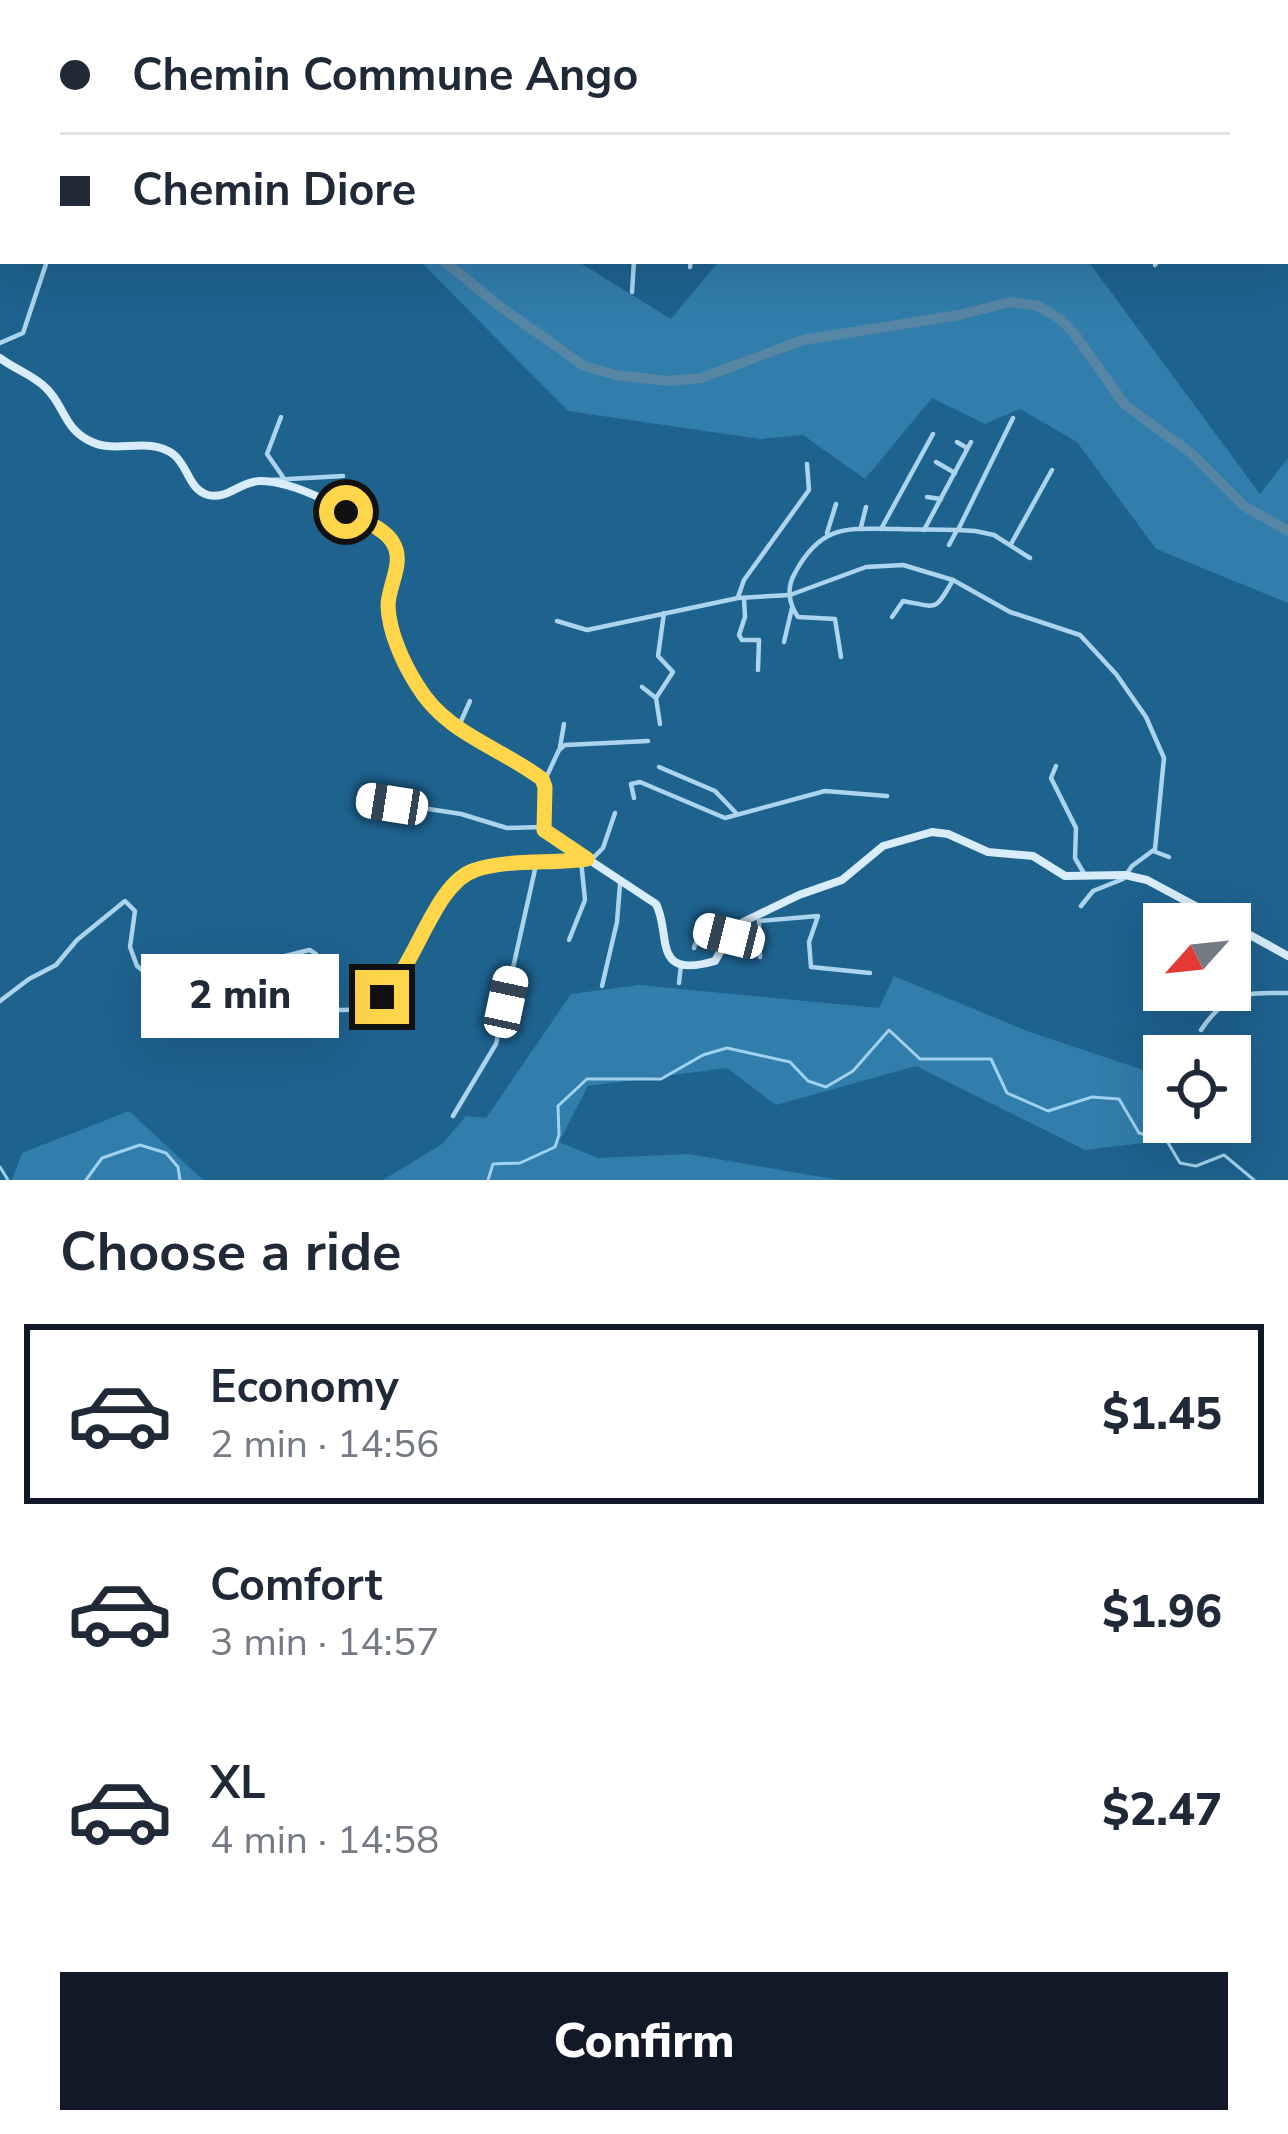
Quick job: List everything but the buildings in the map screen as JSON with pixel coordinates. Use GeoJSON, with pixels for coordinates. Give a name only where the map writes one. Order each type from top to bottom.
{"type":"FeatureCollection","features":[{"type":"Feature","properties":{"kind":"street"},"geometry":{"type":"LineString","coordinates":[[0,343],[23,333],[46,264]]}},
{"type":"Feature","properties":{"kind":"street"},"geometry":{"type":"LineString","coordinates":[[632,292],[634,264]]}},
{"type":"Feature","properties":{"kind":"street"},"geometry":{"type":"LineString","coordinates":[[0,358],[44,386],[65,421],[94,443],[166,450],[207,495],[283,477],[343,476]]}},
{"type":"Feature","properties":{"kind":"street"},"geometry":{"type":"LineString","coordinates":[[281,417],[267,454],[283,477]]}},
{"type":"Feature","properties":{"kind":"street"},"geometry":{"type":"LineString","coordinates":[[950,544],[1013,418]]}},
{"type":"Feature","properties":{"kind":"street"},"geometry":{"type":"LineString","coordinates":[[881,529],[933,434]]}},
{"type":"Feature","properties":{"kind":"street"},"geometry":{"type":"LineString","coordinates":[[924,530],[969,445],[956,442]]}},
{"type":"Feature","properties":{"kind":"street"},"geometry":{"type":"LineString","coordinates":[[936,462],[955,473]]}},
{"type":"Feature","properties":{"kind":"street"},"geometry":{"type":"LineString","coordinates":[[758,670],[759,642],[742,640],[740,635],[745,616],[744,580],[809,490],[806,464]]}},
{"type":"Feature","properties":{"kind":"street"},"geometry":{"type":"LineString","coordinates":[[1010,545],[1052,470]]}},
{"type":"Feature","properties":{"kind":"street"},"geometry":{"type":"LineString","coordinates":[[266,482],[327,501],[393,542],[397,560],[388,602],[391,626],[415,683],[436,712],[457,730],[544,783]]}},
{"type":"Feature","properties":{"kind":"street"},"geometry":{"type":"LineString","coordinates":[[927,497],[941,499]]}},
{"type":"Feature","properties":{"kind":"street"},"geometry":{"type":"LineString","coordinates":[[784,642],[796,571],[826,537],[836,504]]}},
{"type":"Feature","properties":{"kind":"street"},"geometry":{"type":"LineString","coordinates":[[861,527],[866,507]]}},
{"type":"Feature","properties":{"kind":"street"},"geometry":{"type":"LineString","coordinates":[[826,537],[861,527],[985,532],[1030,558]]}},
{"type":"Feature","properties":{"kind":"street"},"geometry":{"type":"LineString","coordinates":[[557,622],[587,629],[741,597],[790,595],[866,567],[903,565],[953,580],[1010,612],[1079,635],[1097,650],[1131,695],[1158,740],[1165,766],[1153,851],[1125,875],[1093,891],[1081,907]]}},
{"type":"Feature","properties":{"kind":"street"},"geometry":{"type":"LineString","coordinates":[[892,616],[903,601],[937,607],[953,580]]}},
{"type":"Feature","properties":{"kind":"street"},"geometry":{"type":"LineString","coordinates":[[792,608],[803,619],[836,619],[841,657]]}},
{"type":"Feature","properties":{"kind":"street"},"geometry":{"type":"LineString","coordinates":[[660,724],[656,698],[673,672],[658,656],[664,613]]}},
{"type":"Feature","properties":{"kind":"street"},"geometry":{"type":"LineString","coordinates":[[642,687],[656,698]]}},
{"type":"Feature","properties":{"kind":"street"},"geometry":{"type":"LineString","coordinates":[[457,730],[470,700]]}},
{"type":"Feature","properties":{"kind":"street"},"geometry":{"type":"LineString","coordinates":[[542,826],[544,783],[559,750],[564,724]]}},
{"type":"Feature","properties":{"kind":"street"},"geometry":{"type":"LineString","coordinates":[[559,750],[571,744],[648,740]]}},
{"type":"Feature","properties":{"kind":"street"},"geometry":{"type":"LineString","coordinates":[[1055,766],[1048,778],[1076,828],[1075,858],[1085,875]]}},
{"type":"Feature","properties":{"kind":"street"},"geometry":{"type":"LineString","coordinates":[[659,767],[716,791],[737,814]]}},
{"type":"Feature","properties":{"kind":"street"},"geometry":{"type":"LineString","coordinates":[[634,799],[631,784],[640,782],[720,818],[825,791],[887,796]]}},
{"type":"Feature","properties":{"kind":"street"},"geometry":{"type":"LineString","coordinates":[[358,798],[461,814],[507,828],[542,826],[656,904],[662,915],[665,952],[682,962],[715,961],[743,922],[818,916],[809,942],[811,967]]}},
{"type":"Feature","properties":{"kind":"street"},"geometry":{"type":"LineString","coordinates":[[0,1001],[60,962],[77,940],[124,902],[135,911],[132,954],[147,974],[166,978],[224,970],[310,950],[316,955],[318,1000],[334,1010],[360,1007],[391,989],[448,893],[465,874],[489,867],[586,860],[603,848],[615,813]]}},
{"type":"Feature","properties":{"kind":"street"},"geometry":{"type":"LineString","coordinates":[[759,918],[799,895],[842,880],[883,847],[925,833],[948,834],[988,852],[1034,856],[1065,876],[1125,875],[1157,884],[1192,903]]}},
{"type":"Feature","properties":{"kind":"street"},"geometry":{"type":"LineString","coordinates":[[1153,851],[1169,857]]}},
{"type":"Feature","properties":{"kind":"street"},"geometry":{"type":"LineString","coordinates":[[569,940],[585,896],[586,860]]}},
{"type":"Feature","properties":{"kind":"street"},"geometry":{"type":"LineString","coordinates":[[453,1116],[496,1044],[536,865]]}},
{"type":"Feature","properties":{"kind":"street"},"geometry":{"type":"LineString","coordinates":[[602,986],[622,878]]}},
{"type":"Feature","properties":{"kind":"street"},"geometry":{"type":"LineString","coordinates":[[759,918],[760,957]]}},
{"type":"Feature","properties":{"kind":"street"},"geometry":{"type":"LineString","coordinates":[[694,948],[700,930],[729,936]]}},
{"type":"Feature","properties":{"kind":"street"},"geometry":{"type":"LineString","coordinates":[[1251,936],[1288,956]]}},
{"type":"Feature","properties":{"kind":"street"},"geometry":{"type":"LineString","coordinates":[[679,983],[682,962]]}},
{"type":"Feature","properties":{"kind":"street"},"geometry":{"type":"LineString","coordinates":[[799,968],[870,973]]}},
{"type":"Feature","properties":{"kind":"street"},"geometry":{"type":"LineString","coordinates":[[1201,1030],[1216,1009],[1236,996],[1288,993]]}},
{"type":"Feature","properties":{"kind":"shaded area"},"geometry":{"type":"Polygon","coordinates":[[[423,264],[582,264],[671,319],[717,264],[1090,264],[1260,494],[1288,458],[1288,603],[1156,549],[1077,442],[1020,409],[985,424],[932,398],[865,479],[803,435],[760,439],[568,411],[423,264]]]}},
{"type":"Feature","properties":{"kind":"shaded area"},"geometry":{"type":"Polygon","coordinates":[[[894,976],[1027,1031],[1143,1070],[1143,1143],[1085,1150],[916,1066],[776,1105],[727,1068],[588,1086],[559,1142],[598,1158],[688,1154],[839,1180],[383,1180],[442,1144],[466,1116],[486,1118],[571,994],[639,985],[879,1008],[894,976]]]}},
{"type":"Feature","properties":{"kind":"shaded area"},"geometry":{"type":"Polygon","coordinates":[[[129,1111],[203,1180],[12,1180],[22,1153],[129,1111]]]}},
{"type":"Feature","properties":{"kind":"waterway"},"geometry":{"type":"LineString","coordinates":[[448,264],[584,366],[668,381],[701,378],[803,340],[1010,302],[1038,306],[1073,332],[1125,405],[1191,453],[1244,506],[1288,531]]}},
{"type":"Feature","properties":{"kind":"waterway"},"geometry":{"type":"LineString","coordinates":[[488,1180],[493,1164],[520,1163],[555,1147],[558,1106],[587,1079],[661,1079],[703,1055],[727,1048],[790,1062],[808,1081],[826,1087],[853,1071],[889,1030],[920,1059],[991,1059],[1007,1093],[1048,1111],[1092,1097],[1119,1099],[1139,1133],[1167,1141],[1180,1163],[1196,1166],[1224,1155],[1254,1180]]}},
{"type":"Feature","properties":{"kind":"waterway"},"geometry":{"type":"LineString","coordinates":[[86,1180],[102,1158],[140,1145],[166,1153],[178,1167],[180,1180]]}},
{"type":"Feature","properties":{"kind":"waterway"},"geometry":{"type":"LineString","coordinates":[[0,1167],[8,1180]]}},
{"type":"Feature","properties":{"kind":"route"},"geometry":{"type":"LineString","coordinates":[[346,512],[386,535],[395,546],[388,614],[415,683],[457,730],[542,779],[544,830],[587,859],[489,867],[465,874],[455,882],[400,976],[382,997]]}}]}
